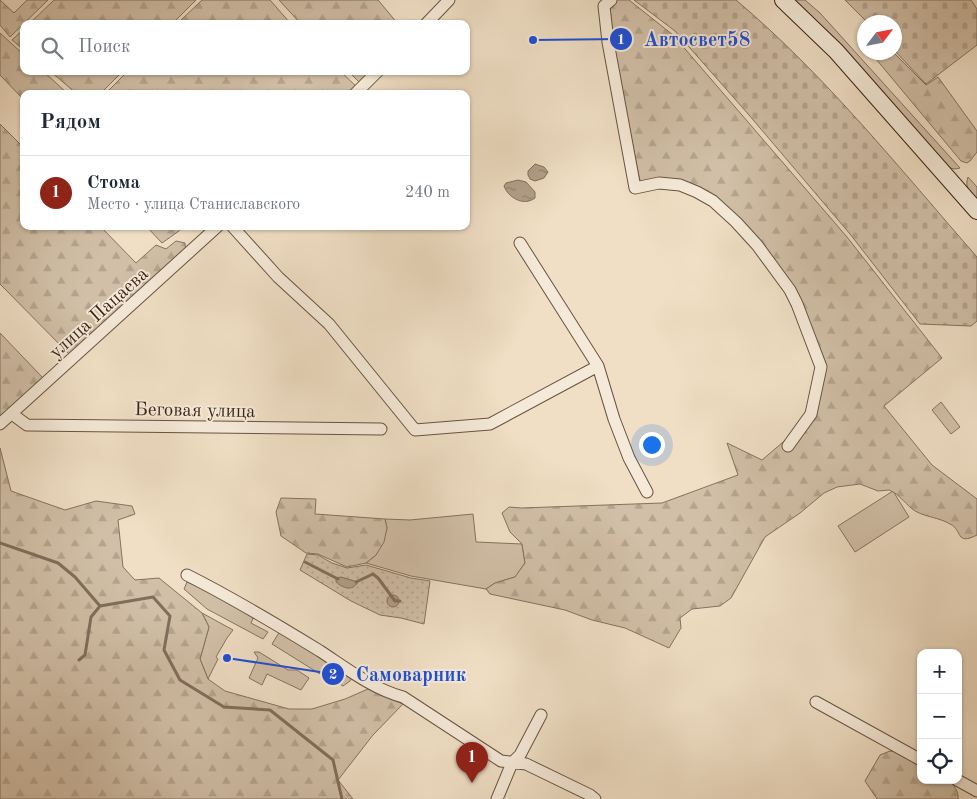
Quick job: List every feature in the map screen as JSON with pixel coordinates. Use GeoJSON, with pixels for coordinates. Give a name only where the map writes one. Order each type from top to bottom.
{"type":"FeatureCollection","features":[{"type":"Feature","properties":{"kind":"main road"},"geometry":{"type":"LineString","coordinates":[[783,0],[836,51],[977,211]]}},
{"type":"Feature","properties":{"kind":"street"},"geometry":{"type":"LineString","coordinates":[[430,20],[449,0]]}},
{"type":"Feature","properties":{"kind":"street"},"geometry":{"type":"LineString","coordinates":[[608,3],[608,42],[635,188],[659,184],[680,185],[713,201],[757,245],[777,270],[797,304],[821,367],[811,414],[788,446]]}},
{"type":"Feature","properties":{"kind":"street"},"geometry":{"type":"LineString","coordinates":[[359,90],[374,75]]}},
{"type":"Feature","properties":{"kind":"street","name":"улица Пацаева"},"geometry":{"type":"LineString","coordinates":[[0,424],[214,230]]}},
{"type":"Feature","properties":{"kind":"street"},"geometry":{"type":"LineString","coordinates":[[236,230],[278,277],[329,324],[415,430],[490,424],[598,366]]}},
{"type":"Feature","properties":{"kind":"street"},"geometry":{"type":"LineString","coordinates":[[520,243],[598,366],[614,419],[629,458],[648,492]]}},
{"type":"Feature","properties":{"kind":"street","name":"Беговая улица"},"geometry":{"type":"LineString","coordinates":[[12,414],[27,425],[381,429]]}},
{"type":"Feature","properties":{"kind":"street"},"geometry":{"type":"LineString","coordinates":[[187,575],[226,594],[390,694],[403,697],[501,761],[526,764],[595,799]]}},
{"type":"Feature","properties":{"kind":"street"},"geometry":{"type":"LineString","coordinates":[[816,702],[917,758]]}},
{"type":"Feature","properties":{"kind":"street"},"geometry":{"type":"LineString","coordinates":[[497,799],[512,763],[520,754],[541,715]]}},
{"type":"Feature","properties":{"kind":"street"},"geometry":{"type":"LineString","coordinates":[[962,783],[977,791]]}},
{"type":"Feature","properties":{"kind":"green space"},"geometry":{"type":"Polygon","coordinates":[[[0,0],[14,13],[27,0],[48,0],[27,20],[20,20],[20,27],[10,37],[0,25],[0,0]]]}},
{"type":"Feature","properties":{"kind":"green space"},"geometry":{"type":"Polygon","coordinates":[[[54,0],[196,0],[176,20],[33,20],[54,0]]]}},
{"type":"Feature","properties":{"kind":"green space"},"geometry":{"type":"Polygon","coordinates":[[[202,0],[270,0],[288,20],[181,20],[202,0]]]}},
{"type":"Feature","properties":{"kind":"green space"},"geometry":{"type":"Polygon","coordinates":[[[279,0],[378,0],[395,20],[297,20],[279,0]]]}},
{"type":"Feature","properties":{"kind":"green space"},"geometry":{"type":"Polygon","coordinates":[[[617,0],[629,0],[673,35],[847,237],[942,358],[884,406],[932,465],[977,499],[977,535],[965,539],[950,524],[917,512],[889,490],[878,491],[860,484],[837,487],[824,493],[800,513],[765,537],[731,598],[720,606],[692,609],[680,618],[681,628],[669,648],[625,628],[592,620],[565,610],[490,594],[486,589],[495,583],[515,577],[525,563],[522,544],[510,532],[502,513],[509,507],[662,503],[738,475],[727,443],[762,460],[816,414],[825,361],[801,301],[715,197],[640,182],[612,40],[610,6],[617,0]]]}},
{"type":"Feature","properties":{"kind":"green space"},"geometry":{"type":"Polygon","coordinates":[[[634,0],[736,0],[769,29],[832,92],[977,257],[977,321],[971,326],[920,324],[850,234],[675,31],[634,0]]]}},
{"type":"Feature","properties":{"kind":"green space"},"geometry":{"type":"Polygon","coordinates":[[[793,0],[805,0],[820,13],[857,54],[857,60],[862,60],[960,168],[950,168],[793,0]]]}},
{"type":"Feature","properties":{"kind":"green space"},"geometry":{"type":"Polygon","coordinates":[[[845,0],[971,0],[977,9],[977,45],[926,84],[902,58],[902,15],[860,15],[845,0]]]}},
{"type":"Feature","properties":{"kind":"green space"},"geometry":{"type":"Polygon","coordinates":[[[0,33],[20,51],[20,75],[47,75],[64,90],[20,90],[20,96],[0,75],[0,33]]]}},
{"type":"Feature","properties":{"kind":"green space"},"geometry":{"type":"Polygon","coordinates":[[[20,33],[20,47],[12,40],[20,33]]]}},
{"type":"Feature","properties":{"kind":"green space"},"geometry":{"type":"Polygon","coordinates":[[[877,60],[901,60],[926,85],[938,77],[977,131],[977,152],[967,163],[961,161],[877,60]]]}},
{"type":"Feature","properties":{"kind":"green space"},"geometry":{"type":"Polygon","coordinates":[[[55,75],[119,75],[104,90],[72,90],[55,75]]]}},
{"type":"Feature","properties":{"kind":"green space"},"geometry":{"type":"Polygon","coordinates":[[[124,75],[344,75],[358,88],[356,90],[109,90],[124,75]]]}},
{"type":"Feature","properties":{"kind":"green space"},"geometry":{"type":"Polygon","coordinates":[[[352,75],[369,75],[361,84],[352,75]]]}},
{"type":"Feature","properties":{"kind":"green space"},"geometry":{"type":"Polygon","coordinates":[[[0,124],[20,144],[20,230],[104,230],[136,263],[156,245],[166,249],[176,241],[185,243],[186,254],[71,356],[0,284],[0,124]]]}},
{"type":"Feature","properties":{"kind":"green space"},"geometry":{"type":"Polygon","coordinates":[[[968,177],[977,187],[977,201],[970,193],[967,184],[968,177]]]}},
{"type":"Feature","properties":{"kind":"green space"},"geometry":{"type":"Polygon","coordinates":[[[150,230],[179,230],[179,231],[162,243],[150,230]]]}},
{"type":"Feature","properties":{"kind":"green space"},"geometry":{"type":"Polygon","coordinates":[[[0,333],[44,379],[0,420],[0,333]]]}},
{"type":"Feature","properties":{"kind":"green space"},"geometry":{"type":"Polygon","coordinates":[[[941,402],[960,427],[951,434],[932,410],[941,402]]]}},
{"type":"Feature","properties":{"kind":"green space"},"geometry":{"type":"Polygon","coordinates":[[[0,448],[11,491],[65,510],[96,501],[132,506],[135,514],[118,520],[123,567],[135,580],[159,578],[202,613],[209,627],[200,659],[208,679],[225,691],[289,709],[312,709],[345,699],[368,689],[403,704],[373,735],[338,780],[353,799],[0,799],[0,448]]]}},
{"type":"Feature","properties":{"kind":"green space"},"geometry":{"type":"Polygon","coordinates":[[[893,491],[909,517],[855,552],[838,526],[893,491]]]}},
{"type":"Feature","properties":{"kind":"green space"},"geometry":{"type":"Polygon","coordinates":[[[281,498],[316,499],[315,514],[385,519],[387,528],[384,542],[376,555],[366,563],[347,567],[318,554],[306,553],[281,536],[276,512],[281,498]]]}},
{"type":"Feature","properties":{"kind":"green space"},"geometry":{"type":"Polygon","coordinates":[[[473,514],[476,542],[522,544],[525,563],[515,577],[495,583],[486,589],[411,576],[366,563],[376,555],[387,528],[385,519],[410,520],[473,514]]]}},
{"type":"Feature","properties":{"kind":"green space"},"geometry":{"type":"Polygon","coordinates":[[[307,554],[318,555],[332,563],[347,568],[366,565],[411,578],[430,581],[424,624],[380,615],[351,601],[300,570],[307,554]]]}},
{"type":"Feature","properties":{"kind":"green space"},"geometry":{"type":"Polygon","coordinates":[[[187,582],[225,598],[254,616],[251,623],[268,632],[263,639],[207,609],[184,589],[187,582]]]}},
{"type":"Feature","properties":{"kind":"green space"},"geometry":{"type":"Polygon","coordinates":[[[202,613],[233,630],[216,657],[218,659],[208,679],[200,659],[209,627],[202,613]]]}},
{"type":"Feature","properties":{"kind":"green space"},"geometry":{"type":"Polygon","coordinates":[[[280,631],[330,662],[320,674],[272,644],[280,631]]]}},
{"type":"Feature","properties":{"kind":"green space"},"geometry":{"type":"Polygon","coordinates":[[[254,652],[259,652],[288,670],[297,670],[309,678],[301,690],[267,674],[262,685],[249,678],[258,658],[254,652]]]}},
{"type":"Feature","properties":{"kind":"green space"},"geometry":{"type":"Polygon","coordinates":[[[340,667],[354,675],[343,686],[330,678],[340,667]]]}},
{"type":"Feature","properties":{"kind":"green space"},"geometry":{"type":"Polygon","coordinates":[[[890,751],[898,752],[917,760],[917,784],[952,784],[957,791],[958,799],[877,799],[865,781],[880,755],[890,751]]]}},
{"type":"Feature","properties":{"kind":"water"},"geometry":{"type":"Polygon","coordinates":[[[535,164],[544,167],[548,172],[544,178],[535,181],[530,179],[528,171],[535,164]]]}},
{"type":"Feature","properties":{"kind":"water"},"geometry":{"type":"Polygon","coordinates":[[[518,180],[526,182],[535,192],[535,198],[530,201],[521,201],[516,200],[509,194],[504,186],[506,183],[518,180]]]}},
{"type":"Feature","properties":{"kind":"water"},"geometry":{"type":"Polygon","coordinates":[[[341,577],[358,582],[353,587],[344,587],[336,582],[336,578],[341,577]]]}},
{"type":"Feature","properties":{"kind":"water"},"geometry":{"type":"Polygon","coordinates":[[[391,595],[395,595],[399,601],[395,607],[391,607],[387,603],[387,599],[391,595]]]}},
{"type":"Feature","properties":{"kind":"waterway"},"geometry":{"type":"LineString","coordinates":[[0,543],[58,563],[75,577],[100,606]]}},
{"type":"Feature","properties":{"kind":"waterway"},"geometry":{"type":"LineString","coordinates":[[305,562],[338,579]]}},
{"type":"Feature","properties":{"kind":"waterway"},"geometry":{"type":"LineString","coordinates":[[356,582],[373,574],[395,601],[400,601]]}},
{"type":"Feature","properties":{"kind":"waterway"},"geometry":{"type":"LineString","coordinates":[[79,660],[85,655],[91,617],[100,606],[153,597],[170,616],[164,650],[180,680],[224,707],[270,710],[333,760],[342,799]]}},
{"type":"Feature","properties":{"kind":"place","name":"Автосвет58"},"geometry":{"type":"Point","coordinates":[533,40]}},
{"type":"Feature","properties":{"kind":"place","name":"Самоварник"},"geometry":{"type":"Point","coordinates":[227,658]}},
{"type":"Feature","properties":{"kind":"place","name":"Стома"},"geometry":{"type":"Point","coordinates":[472,783]}}]}
